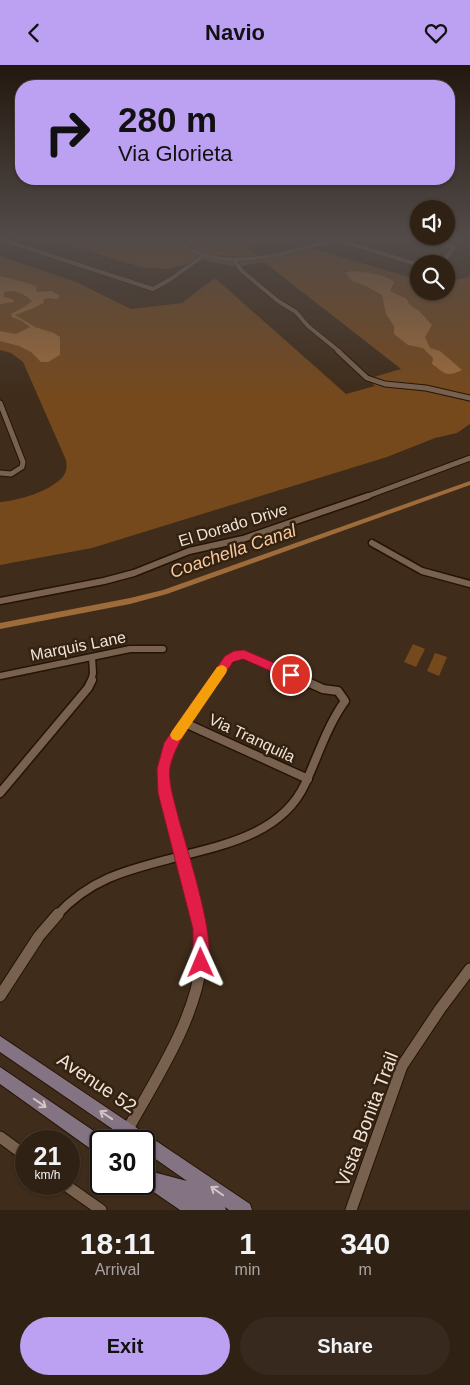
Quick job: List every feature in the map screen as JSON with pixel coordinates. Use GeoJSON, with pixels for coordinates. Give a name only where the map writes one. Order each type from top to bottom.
{"type":"FeatureCollection","features":[{"type":"Feature","properties":{"kind":"main road","name":"Avenue 52"},"geometry":{"type":"LineString","coordinates":[[0,1043],[244,1210]]}},
{"type":"Feature","properties":{"kind":"main road"},"geometry":{"type":"LineString","coordinates":[[0,1075],[90,1138]]}},
{"type":"Feature","properties":{"kind":"main road"},"geometry":{"type":"LineString","coordinates":[[155,1179],[187,1189],[218,1210]]}},
{"type":"Feature","properties":{"kind":"main road"},"geometry":{"type":"LineString","coordinates":[[155,1183],[194,1210]]}},
{"type":"Feature","properties":{"kind":"street"},"geometry":{"type":"LineString","coordinates":[[265,290],[296,312],[308,326],[348,359],[367,378],[385,384],[426,388],[470,398]]}},
{"type":"Feature","properties":{"kind":"street"},"geometry":{"type":"LineString","coordinates":[[0,403],[22,462],[22,467],[11,474],[0,473]]}},
{"type":"Feature","properties":{"kind":"street","name":"El Dorado Drive"},"geometry":{"type":"LineString","coordinates":[[0,601],[104,581],[134,573],[190,551],[243,539],[349,503],[470,458]]}},
{"type":"Feature","properties":{"kind":"street"},"geometry":{"type":"LineString","coordinates":[[372,543],[422,571],[470,584]]}},
{"type":"Feature","properties":{"kind":"street","name":"Marquis Lane"},"geometry":{"type":"LineString","coordinates":[[0,676],[130,649],[163,649]]}},
{"type":"Feature","properties":{"kind":"street"},"geometry":{"type":"LineString","coordinates":[[0,996],[40,933],[59,911],[92,885],[112,876],[181,855],[248,837],[283,815],[294,803],[308,779],[318,750],[345,701],[338,691],[323,689],[244,655],[239,655],[229,659],[169,747],[163,769],[165,793],[181,855],[200,929],[201,963],[194,996],[181,1027],[128,1129]]}},
{"type":"Feature","properties":{"kind":"street"},"geometry":{"type":"LineString","coordinates":[[0,793],[88,688],[95,673],[92,657]]}},
{"type":"Feature","properties":{"kind":"street","name":"Via Tranquila"},"geometry":{"type":"LineString","coordinates":[[185,723],[308,779]]}},
{"type":"Feature","properties":{"kind":"street","name":"Vista Bonita Trail"},"geometry":{"type":"LineString","coordinates":[[352,1210],[402,1066],[440,1009],[470,969]]}},
{"type":"Feature","properties":{"kind":"street"},"geometry":{"type":"LineString","coordinates":[[0,1137],[15,1148]]}},
{"type":"Feature","properties":{"kind":"street"},"geometry":{"type":"LineString","coordinates":[[80,1195],[101,1210]]}},
{"type":"Feature","properties":{"kind":"shaded area"},"geometry":{"type":"Polygon","coordinates":[[[0,290],[93,290],[131,309],[182,303],[198,290],[229,290],[346,394],[375,386],[367,379],[401,369],[300,290],[410,290],[410,300],[455,300],[455,290],[470,290],[470,424],[457,433],[435,438],[387,457],[92,548],[0,565],[0,502],[16,500],[52,486],[64,475],[67,466],[23,362],[11,353],[0,350],[0,290]]]}},
{"type":"Feature","properties":{"kind":"shaded area"},"geometry":{"type":"Polygon","coordinates":[[[0,290],[52,291],[60,296],[57,299],[47,298],[43,300],[44,303],[15,315],[35,327],[60,337],[60,355],[48,362],[41,362],[31,352],[19,346],[0,341],[0,331],[16,334],[30,327],[12,317],[11,314],[32,301],[19,293],[8,291],[4,292],[4,297],[15,302],[0,304],[0,290]]]}},
{"type":"Feature","properties":{"kind":"shaded area"},"geometry":{"type":"Polygon","coordinates":[[[374,290],[390,290],[407,299],[409,304],[419,311],[432,325],[425,337],[430,348],[440,351],[462,370],[452,374],[443,372],[432,364],[433,358],[423,348],[408,345],[394,334],[394,326],[386,314],[382,295],[374,290]]]}},
{"type":"Feature","properties":{"kind":"shaded area"},"geometry":{"type":"Polygon","coordinates":[[[413,644],[425,649],[416,667],[404,662],[413,644]]]}},
{"type":"Feature","properties":{"kind":"shaded area"},"geometry":{"type":"Polygon","coordinates":[[[435,653],[447,657],[439,676],[427,671],[435,653]]]}},
{"type":"Feature","properties":{"kind":"waterway","name":"Coachella Canal"},"geometry":{"type":"LineString","coordinates":[[0,626],[130,601],[164,592],[470,483]]}},
{"type":"Feature","properties":{"kind":"slow traffic"},"geometry":{"type":"LineString","coordinates":[[177,735],[222,670]]}},
{"type":"Feature","properties":{"kind":"route"},"geometry":{"type":"LineString","coordinates":[[201,963],[200,929],[165,793],[163,769],[169,747],[229,659],[234,656],[244,655],[291,675]]}}]}
